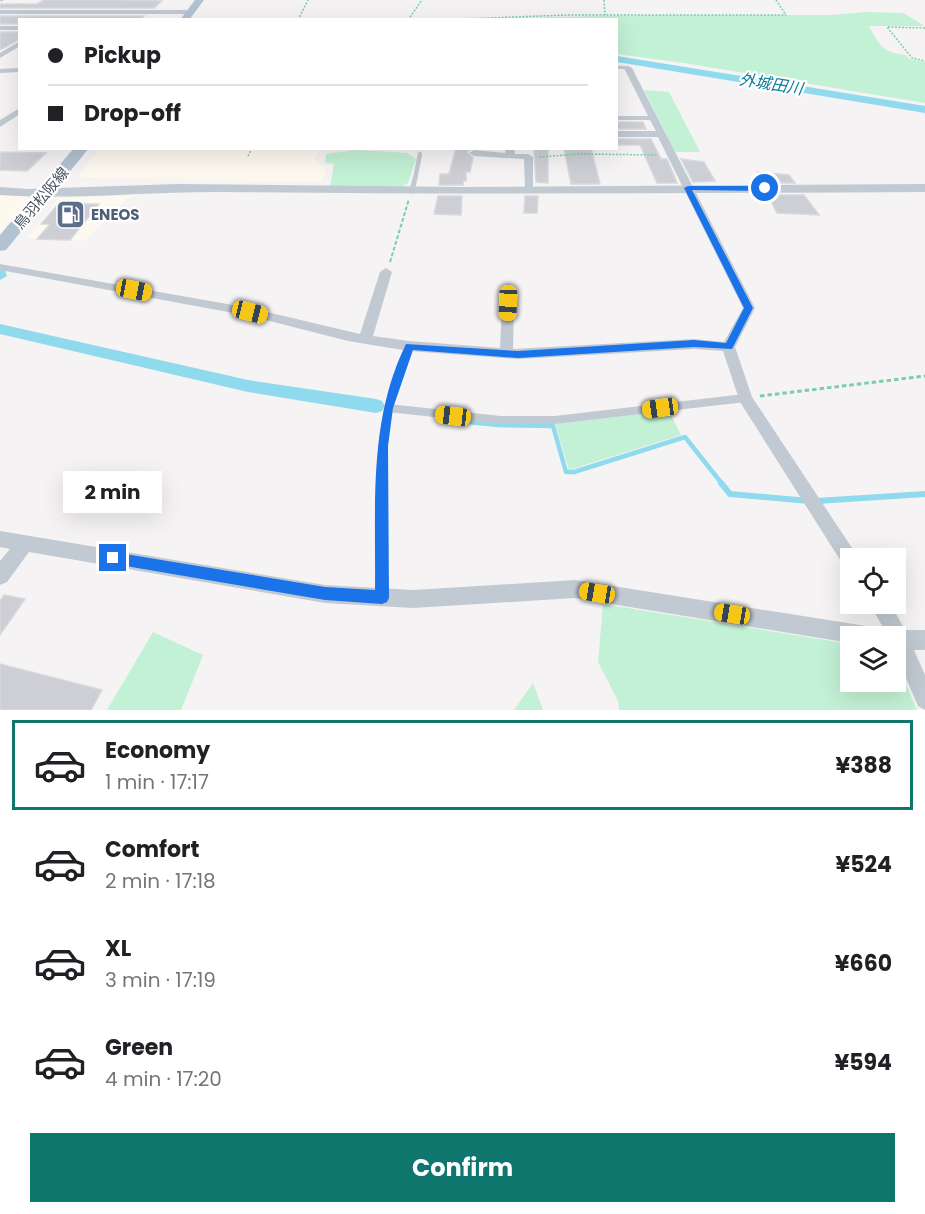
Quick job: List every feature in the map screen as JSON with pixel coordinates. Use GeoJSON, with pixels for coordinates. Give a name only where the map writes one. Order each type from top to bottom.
{"type":"FeatureCollection","features":[{"type":"Feature","properties":{"kind":"main road"},"geometry":{"type":"LineString","coordinates":[[187,16],[200,0]]}},
{"type":"Feature","properties":{"kind":"main road","name":"鳥羽松阪線"},"geometry":{"type":"LineString","coordinates":[[0,246],[80,150]]}},
{"type":"Feature","properties":{"kind":"street"},"geometry":{"type":"LineString","coordinates":[[59,18],[76,6]]}},
{"type":"Feature","properties":{"kind":"street"},"geometry":{"type":"LineString","coordinates":[[0,12],[187,16]]}},
{"type":"Feature","properties":{"kind":"street"},"geometry":{"type":"LineString","coordinates":[[0,28],[18,28]]}},
{"type":"Feature","properties":{"kind":"street"},"geometry":{"type":"LineString","coordinates":[[0,45],[18,44]]}},
{"type":"Feature","properties":{"kind":"street"},"geometry":{"type":"LineString","coordinates":[[0,56],[18,45]]}},
{"type":"Feature","properties":{"kind":"street"},"geometry":{"type":"LineString","coordinates":[[628,68],[749,308],[728,347],[746,398],[842,548]]}},
{"type":"Feature","properties":{"kind":"street"},"geometry":{"type":"LineString","coordinates":[[0,71],[18,70]]}},
{"type":"Feature","properties":{"kind":"street"},"geometry":{"type":"LineString","coordinates":[[0,124],[18,111]]}},
{"type":"Feature","properties":{"kind":"street"},"geometry":{"type":"LineString","coordinates":[[0,116],[11,116]]}},
{"type":"Feature","properties":{"kind":"street"},"geometry":{"type":"LineString","coordinates":[[618,118],[654,118]]}},
{"type":"Feature","properties":{"kind":"street"},"geometry":{"type":"LineString","coordinates":[[618,134],[661,134]]}},
{"type":"Feature","properties":{"kind":"street"},"geometry":{"type":"LineString","coordinates":[[474,153],[510,152],[528,157],[530,189]]}},
{"type":"Feature","properties":{"kind":"street"},"geometry":{"type":"LineString","coordinates":[[0,191],[178,188],[412,190],[925,188]]}},
{"type":"Feature","properties":{"kind":"street"},"geometry":{"type":"LineString","coordinates":[[0,267],[250,312],[365,340],[409,346],[506,354],[694,344],[728,347]]}},
{"type":"Feature","properties":{"kind":"street"},"geometry":{"type":"LineString","coordinates":[[365,340],[387,272]]}},
{"type":"Feature","properties":{"kind":"street"},"geometry":{"type":"LineString","coordinates":[[506,354],[508,303]]}},
{"type":"Feature","properties":{"kind":"street"},"geometry":{"type":"LineString","coordinates":[[0,539],[325,594],[413,599],[575,589],[840,632]]}},
{"type":"Feature","properties":{"kind":"street"},"geometry":{"type":"LineString","coordinates":[[0,576],[24,544]]}},
{"type":"Feature","properties":{"kind":"street"},"geometry":{"type":"LineString","coordinates":[[906,640],[925,640]]}},
{"type":"Feature","properties":{"kind":"street"},"geometry":{"type":"LineString","coordinates":[[906,659],[925,699]]}},
{"type":"Feature","properties":{"kind":"lane"},"geometry":{"type":"LineString","coordinates":[[618,67],[628,68]]}},
{"type":"Feature","properties":{"kind":"lane"},"geometry":{"type":"LineString","coordinates":[[412,190],[420,154]]}},
{"type":"Feature","properties":{"kind":"lane"},"geometry":{"type":"LineString","coordinates":[[382,598],[382,446],[388,408],[409,346]]}},
{"type":"Feature","properties":{"kind":"lane"},"geometry":{"type":"LineString","coordinates":[[388,408],[500,420],[555,420],[746,398]]}},
{"type":"Feature","properties":{"kind":"path"},"geometry":{"type":"LineString","coordinates":[[299,18],[308,0]]}},
{"type":"Feature","properties":{"kind":"path"},"geometry":{"type":"LineString","coordinates":[[409,18],[422,0]]}},
{"type":"Feature","properties":{"kind":"path"},"geometry":{"type":"LineString","coordinates":[[604,0],[605,15]]}},
{"type":"Feature","properties":{"kind":"path"},"geometry":{"type":"LineString","coordinates":[[503,18],[605,15],[786,15],[776,0]]}},
{"type":"Feature","properties":{"kind":"path"},"geometry":{"type":"LineString","coordinates":[[925,28],[887,27],[912,58],[925,61]]}},
{"type":"Feature","properties":{"kind":"path"},"geometry":{"type":"LineString","coordinates":[[248,156],[251,150]]}},
{"type":"Feature","properties":{"kind":"path"},"geometry":{"type":"LineString","coordinates":[[528,157],[580,154],[672,155]]}},
{"type":"Feature","properties":{"kind":"path"},"geometry":{"type":"LineString","coordinates":[[387,272],[412,190]]}},
{"type":"Feature","properties":{"kind":"path"},"geometry":{"type":"LineString","coordinates":[[746,398],[925,376]]}},
{"type":"Feature","properties":{"kind":"shaded area"},"geometry":{"type":"Polygon","coordinates":[[[98,150],[318,150],[314,159],[326,169],[322,182],[85,178],[79,175],[98,150]]]}},
{"type":"Feature","properties":{"kind":"shaded area"},"geometry":{"type":"Polygon","coordinates":[[[0,195],[26,196],[29,199],[0,233],[0,195]]]}},
{"type":"Feature","properties":{"kind":"shaded area"},"geometry":{"type":"Polygon","coordinates":[[[136,195],[127,199],[84,241],[27,238],[59,198],[136,195]]]}},
{"type":"Feature","properties":{"kind":"green space"},"geometry":{"type":"Polygon","coordinates":[[[866,12],[903,13],[925,26],[869,26],[879,43],[887,50],[906,55],[909,59],[925,62],[925,103],[618,54],[618,18],[512,18],[645,15],[831,15],[866,12]]]}},
{"type":"Feature","properties":{"kind":"green space"},"geometry":{"type":"Polygon","coordinates":[[[644,90],[669,92],[700,152],[675,152],[644,90]]]}},
{"type":"Feature","properties":{"kind":"green space"},"geometry":{"type":"Polygon","coordinates":[[[356,150],[407,153],[416,159],[408,183],[400,188],[330,187],[334,164],[325,163],[326,154],[356,150]]]}},
{"type":"Feature","properties":{"kind":"green space"},"geometry":{"type":"Polygon","coordinates":[[[669,411],[681,435],[569,470],[555,424],[669,411]]]}},
{"type":"Feature","properties":{"kind":"green space"},"geometry":{"type":"Polygon","coordinates":[[[603,604],[840,642],[840,692],[906,692],[906,684],[917,710],[619,710],[618,701],[598,662],[603,604]]]}},
{"type":"Feature","properties":{"kind":"green space"},"geometry":{"type":"Polygon","coordinates":[[[153,632],[203,655],[181,710],[107,710],[153,632]]]}},
{"type":"Feature","properties":{"kind":"green space"},"geometry":{"type":"Polygon","coordinates":[[[533,683],[543,710],[514,710],[533,683]]]}},
{"type":"Feature","properties":{"kind":"water","name":"外城田川"},"geometry":{"type":"Polygon","coordinates":[[[618,56],[925,106],[925,113],[618,62],[618,56]]]}},
{"type":"Feature","properties":{"kind":"building"},"geometry":{"type":"Polygon","coordinates":[[[44,0],[162,1],[154,8],[0,8],[0,4],[37,4],[44,0]]]}},
{"type":"Feature","properties":{"kind":"building"},"geometry":{"type":"Polygon","coordinates":[[[0,16],[144,16],[142,18],[18,18],[18,24],[0,24],[0,16]]]}},
{"type":"Feature","properties":{"kind":"building"},"geometry":{"type":"Polygon","coordinates":[[[0,32],[18,32],[18,40],[0,50],[0,32]]]}},
{"type":"Feature","properties":{"kind":"building"},"geometry":{"type":"Polygon","coordinates":[[[618,122],[643,122],[646,129],[618,129],[618,122]]]}},
{"type":"Feature","properties":{"kind":"building"},"geometry":{"type":"Polygon","coordinates":[[[618,139],[651,139],[661,159],[667,159],[677,183],[657,183],[640,145],[618,145],[618,139]]]}},
{"type":"Feature","properties":{"kind":"building"},"geometry":{"type":"Polygon","coordinates":[[[455,150],[470,150],[467,152],[473,158],[470,172],[466,172],[466,181],[463,181],[463,185],[439,185],[440,174],[449,174],[455,150]]]}},
{"type":"Feature","properties":{"kind":"building"},"geometry":{"type":"Polygon","coordinates":[[[534,150],[548,150],[548,183],[536,182],[534,150]]]}},
{"type":"Feature","properties":{"kind":"building"},"geometry":{"type":"Polygon","coordinates":[[[564,150],[592,150],[600,184],[571,184],[564,150]]]}},
{"type":"Feature","properties":{"kind":"building"},"geometry":{"type":"Polygon","coordinates":[[[0,152],[46,153],[27,171],[0,170],[0,152]]]}},
{"type":"Feature","properties":{"kind":"building"},"geometry":{"type":"Polygon","coordinates":[[[681,159],[704,162],[715,181],[693,182],[681,159]]]}},
{"type":"Feature","properties":{"kind":"building"},"geometry":{"type":"Polygon","coordinates":[[[757,172],[789,175],[795,183],[762,183],[757,172]]]}},
{"type":"Feature","properties":{"kind":"building"},"geometry":{"type":"Polygon","coordinates":[[[768,195],[804,195],[819,215],[777,213],[768,195]]]}},
{"type":"Feature","properties":{"kind":"building"},"geometry":{"type":"Polygon","coordinates":[[[438,196],[462,196],[461,215],[434,214],[438,196]]]}},
{"type":"Feature","properties":{"kind":"building"},"geometry":{"type":"Polygon","coordinates":[[[525,196],[538,196],[537,213],[524,213],[525,196]]]}},
{"type":"Feature","properties":{"kind":"building"},"geometry":{"type":"Polygon","coordinates":[[[58,204],[99,204],[70,240],[37,239],[50,224],[41,224],[58,204]]]}},
{"type":"Feature","properties":{"kind":"building"},"geometry":{"type":"Polygon","coordinates":[[[4,595],[25,599],[0,635],[0,601],[4,595]]]}},
{"type":"Feature","properties":{"kind":"building"},"geometry":{"type":"Polygon","coordinates":[[[0,664],[102,690],[91,710],[0,710],[0,664]]]}},
{"type":"Feature","properties":{"kind":"waterway"},"geometry":{"type":"LineString","coordinates":[[0,329],[248,386],[376,406]]}},
{"type":"Feature","properties":{"kind":"waterway"},"geometry":{"type":"LineString","coordinates":[[447,420],[499,425],[553,426],[566,472],[574,472],[685,437],[723,485]]}},
{"type":"Feature","properties":{"kind":"waterway"},"geometry":{"type":"LineString","coordinates":[[721,483],[730,494],[809,501]]}},
{"type":"Feature","properties":{"kind":"waterway"},"geometry":{"type":"LineString","coordinates":[[817,501],[925,494]]}},
{"type":"Feature","properties":{"kind":"place","name":"ENEOS"},"geometry":{"type":"Point","coordinates":[70,214]}},
{"type":"Feature","properties":{"kind":"route"},"geometry":{"type":"LineString","coordinates":[[113,558],[325,594],[382,598],[382,446],[388,408],[409,346],[518,354],[694,344],[728,347],[748,314],[749,308],[688,188],[765,188]]}}]}
